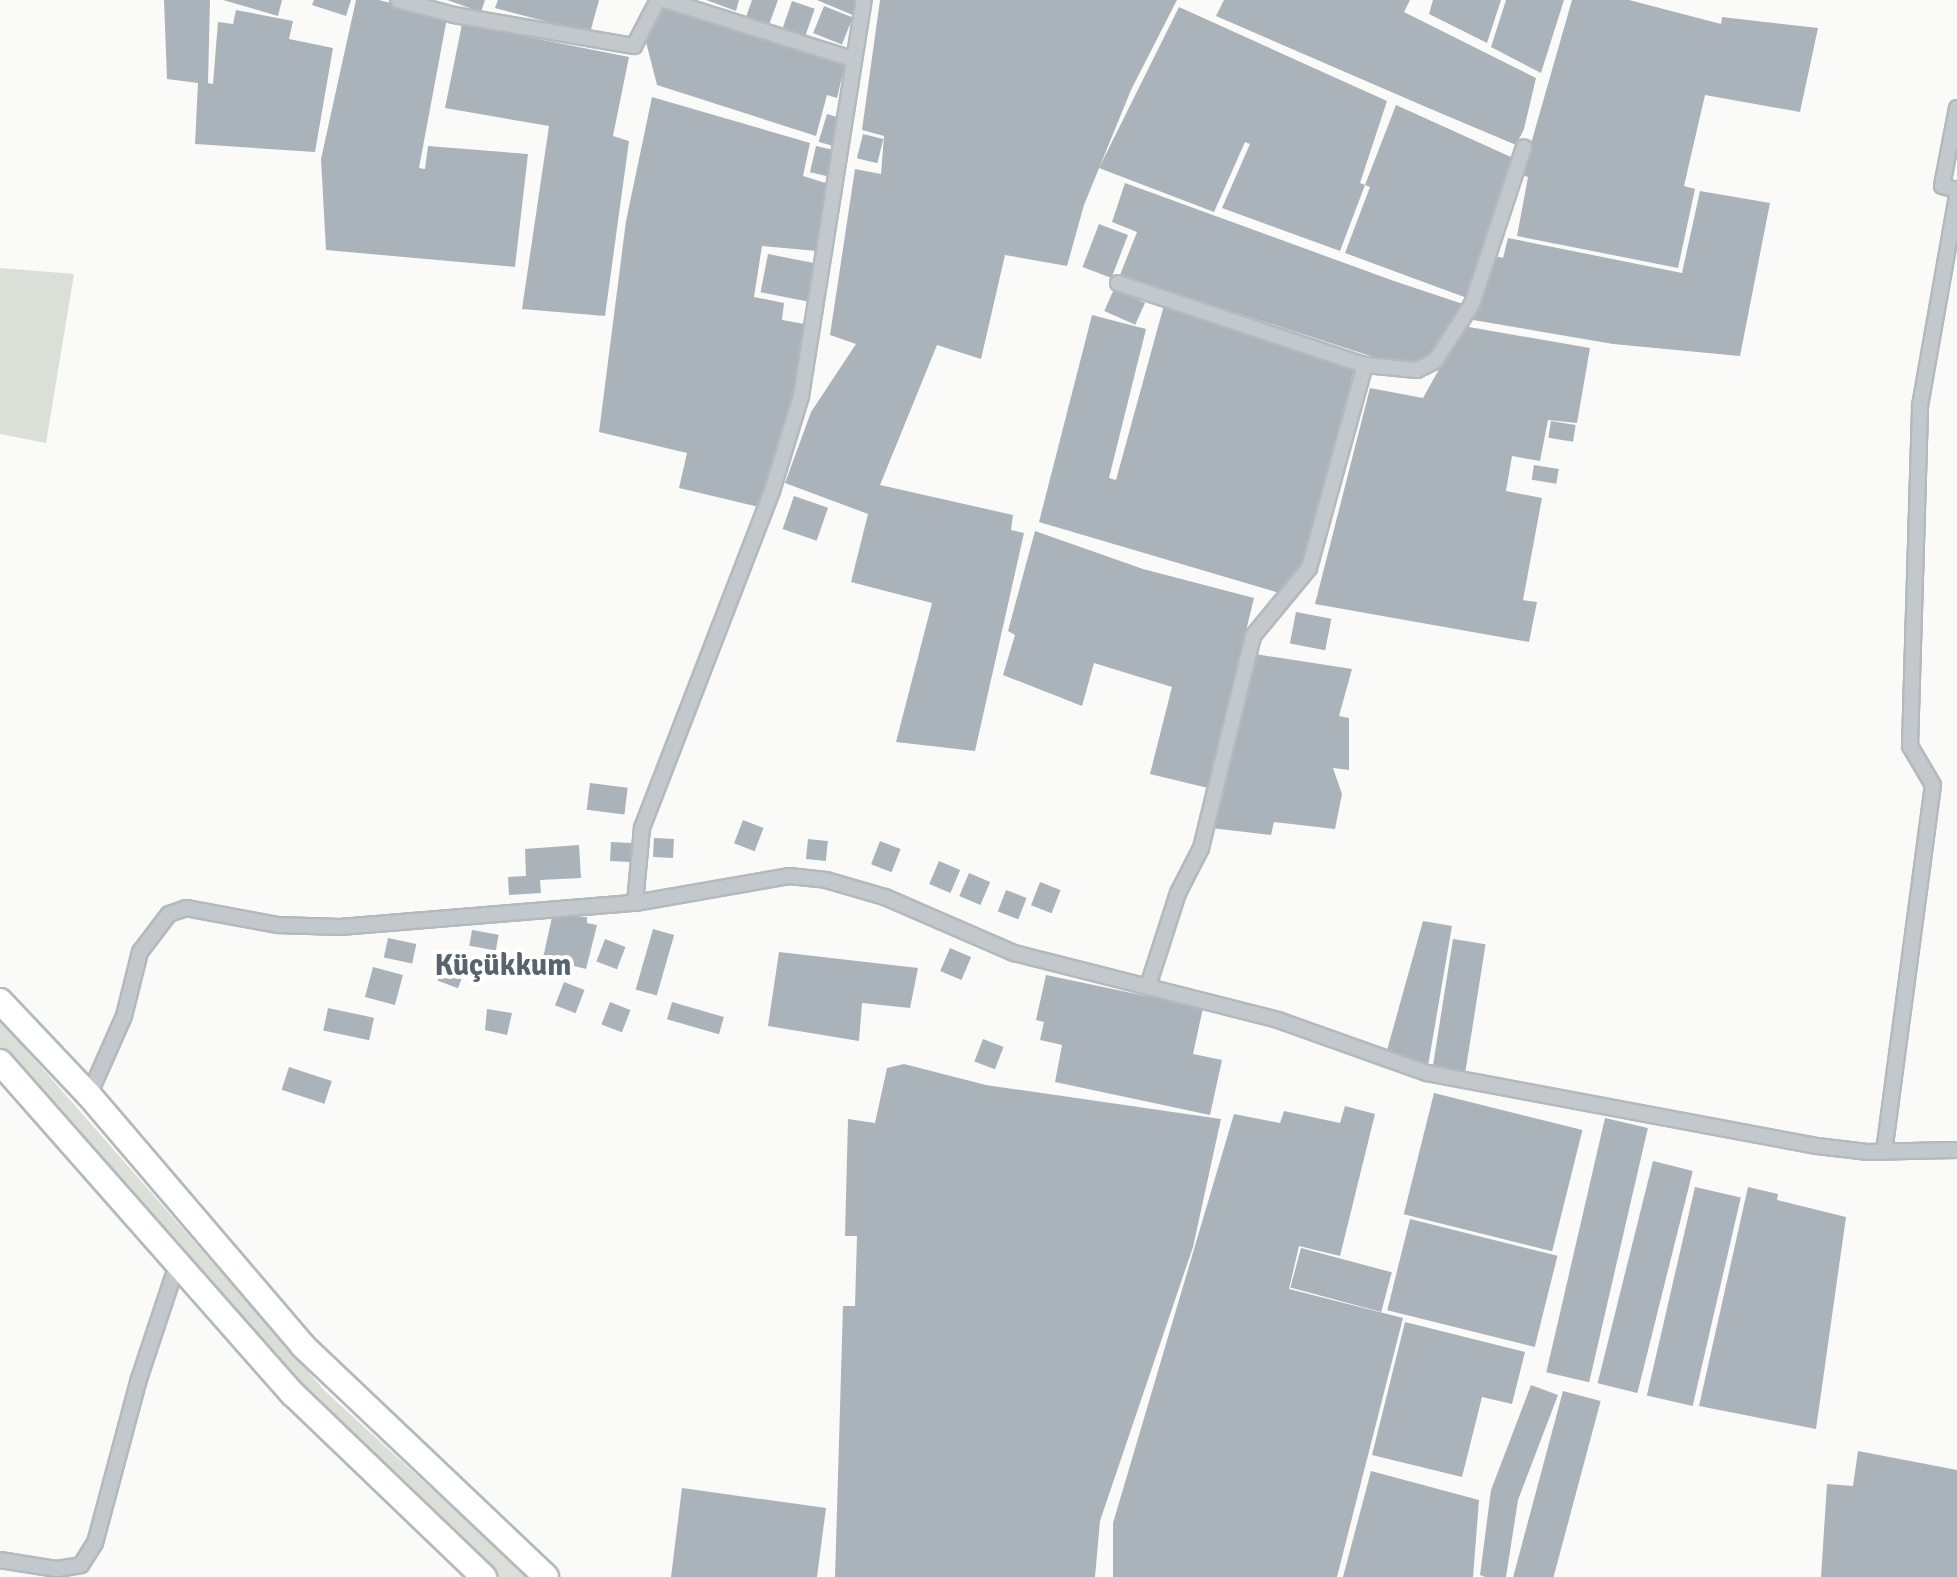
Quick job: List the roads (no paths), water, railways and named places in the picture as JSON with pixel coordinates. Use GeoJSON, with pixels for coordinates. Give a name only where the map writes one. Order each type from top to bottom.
{"type":"FeatureCollection","features":[{"type":"Feature","properties":{"kind":"highway"},"geometry":{"type":"LineString","coordinates":[[0,1001],[89,1095],[303,1346],[546,1577]]}},
{"type":"Feature","properties":{"kind":"highway"},"geometry":{"type":"LineString","coordinates":[[0,1062],[293,1394],[484,1577]]}},
{"type":"Feature","properties":{"kind":"street"},"geometry":{"type":"LineString","coordinates":[[398,0],[454,15],[634,46],[658,0]]}},
{"type":"Feature","properties":{"kind":"street"},"geometry":{"type":"LineString","coordinates":[[665,0],[852,59]]}},
{"type":"Feature","properties":{"kind":"street"},"geometry":{"type":"LineString","coordinates":[[635,903],[642,828],[772,491],[801,396],[852,59],[864,0]]}},
{"type":"Feature","properties":{"kind":"street"},"geometry":{"type":"LineString","coordinates":[[1957,108],[1942,186],[1957,190]]}},
{"type":"Feature","properties":{"kind":"street"},"geometry":{"type":"LineString","coordinates":[[1118,283],[1365,365],[1417,370],[1435,361],[1472,304],[1524,147]]}},
{"type":"Feature","properties":{"kind":"street"},"geometry":{"type":"LineString","coordinates":[[1884,1152],[1933,785],[1910,746],[1920,406],[1957,197]]}},
{"type":"Feature","properties":{"kind":"street"},"geometry":{"type":"LineString","coordinates":[[1148,986],[1178,893],[1201,848],[1253,636],[1309,568],[1365,365]]}},
{"type":"Feature","properties":{"kind":"street"},"geometry":{"type":"LineString","coordinates":[[89,1095],[124,1016],[140,952],[169,914],[186,908],[278,925],[340,927],[635,903],[789,876],[826,880],[885,897],[1014,953],[1278,1020],[1427,1073],[1517,1094],[1817,1146],[1884,1152],[1957,1150]]}},
{"type":"Feature","properties":{"kind":"street"},"geometry":{"type":"LineString","coordinates":[[0,1560],[57,1569],[81,1565],[95,1543],[138,1382],[177,1265]]}},
{"type":"Feature","properties":{"kind":"district","name":"Küçükkum"},"geometry":{"type":"Point","coordinates":[503,966]}}]}
